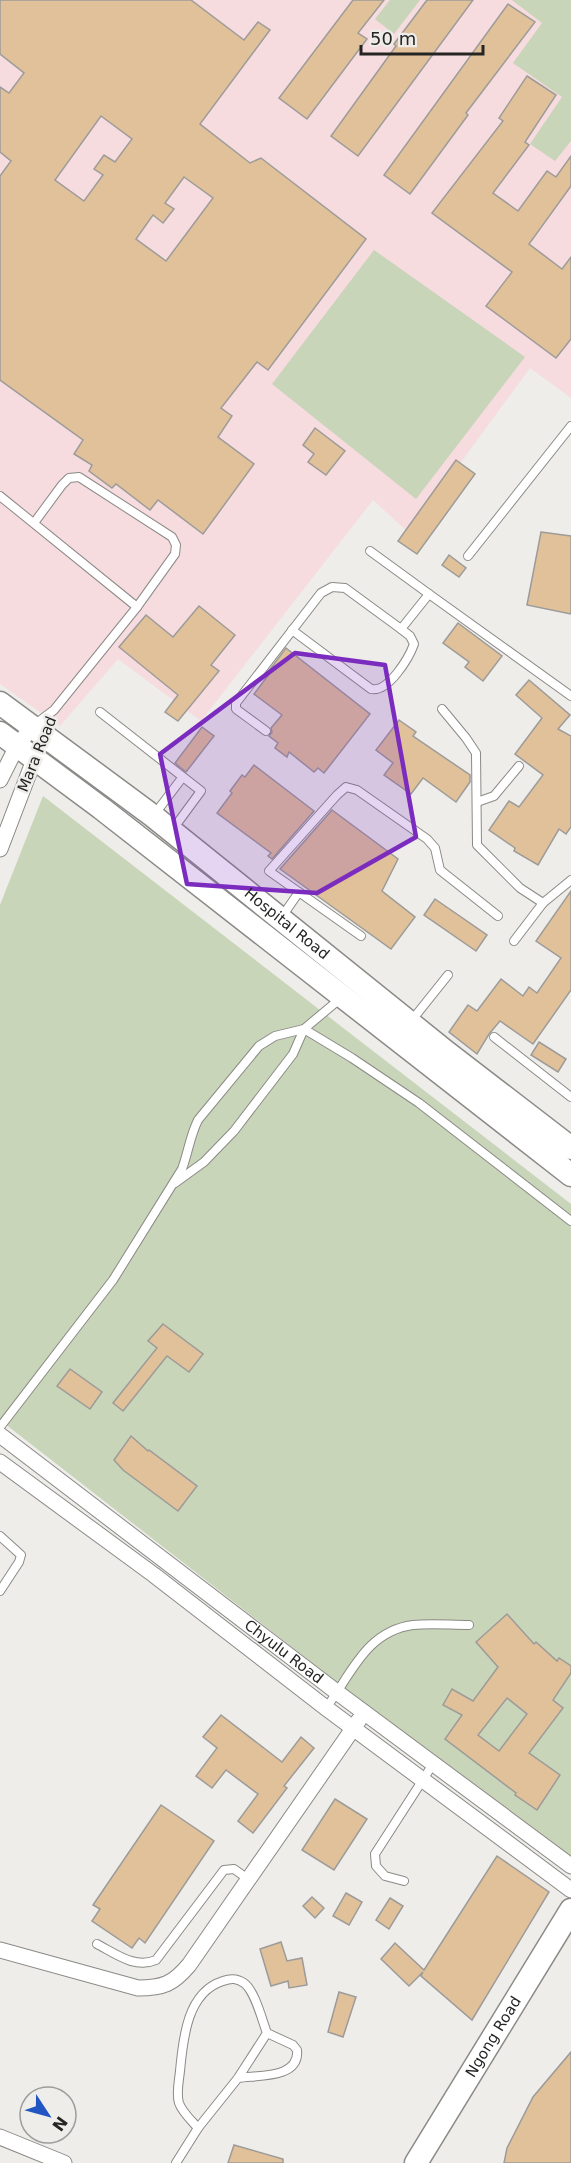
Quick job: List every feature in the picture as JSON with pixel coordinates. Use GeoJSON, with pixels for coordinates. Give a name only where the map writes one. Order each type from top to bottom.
{"type":"FeatureCollection","features":[{"type":"Feature","properties":{"kind":"street","name":"Hospital Road"},"geometry":{"type":"LineString","coordinates":[[0,703],[153,816],[571,1148]]}},
{"type":"Feature","properties":{"kind":"street","name":"Mara Road"},"geometry":{"type":"LineString","coordinates":[[0,780],[17,745],[39,731]]}},
{"type":"Feature","properties":{"kind":"street","name":"Mara Road"},"geometry":{"type":"LineString","coordinates":[[0,849],[17,745],[39,731]]}},
{"type":"Feature","properties":{"kind":"street","name":"Hospital Road"},"geometry":{"type":"LineString","coordinates":[[17,745],[571,1176]]}},
{"type":"Feature","properties":{"kind":"street","name":"Chyulu Road"},"geometry":{"type":"LineString","coordinates":[[0,1435],[364,1713],[571,1866]]}},
{"type":"Feature","properties":{"kind":"street","name":"Chyulu Road"},"geometry":{"type":"LineString","coordinates":[[0,1462],[154,1575],[326,1708],[571,1890]]}},
{"type":"Feature","properties":{"kind":"street"},"geometry":{"type":"LineString","coordinates":[[0,1950],[138,1988],[158,1988],[180,1976],[364,1713]]}},
{"type":"Feature","properties":{"kind":"street","name":"Ngong Road"},"geometry":{"type":"LineString","coordinates":[[422,2158],[571,1910]]}},
{"type":"Feature","properties":{"kind":"street"},"geometry":{"type":"LineString","coordinates":[[0,2137],[64,2163]]}},
{"type":"Feature","properties":{"kind":"lane"},"geometry":{"type":"LineString","coordinates":[[468,556],[571,426]]}},
{"type":"Feature","properties":{"kind":"lane"},"geometry":{"type":"LineString","coordinates":[[34,524],[62,485],[69,478],[79,477],[172,537],[177,545],[175,555],[137,607],[54,710]]}},
{"type":"Feature","properties":{"kind":"lane"},"geometry":{"type":"LineString","coordinates":[[0,496],[137,607]]}},
{"type":"Feature","properties":{"kind":"lane"},"geometry":{"type":"LineString","coordinates":[[370,552],[571,696]]}},
{"type":"Feature","properties":{"kind":"lane"},"geometry":{"type":"LineString","coordinates":[[266,731],[236,709],[236,703],[292,630],[321,593],[332,587],[345,588],[410,636],[414,644],[411,654],[385,687],[378,690],[371,689],[292,630]]}},
{"type":"Feature","properties":{"kind":"lane"},"geometry":{"type":"LineString","coordinates":[[401,629],[429,594]]}},
{"type":"Feature","properties":{"kind":"lane"},"geometry":{"type":"LineString","coordinates":[[442,709],[476,753],[477,845],[520,888],[543,903]]}},
{"type":"Feature","properties":{"kind":"lane","name":"Mara Road"},"geometry":{"type":"LineString","coordinates":[[39,731],[54,710]]}},
{"type":"Feature","properties":{"kind":"lane","name":"Mara Road"},"geometry":{"type":"LineString","coordinates":[[39,731],[54,710]]}},
{"type":"Feature","properties":{"kind":"lane"},"geometry":{"type":"LineString","coordinates":[[100,712],[201,791],[171,831]]}},
{"type":"Feature","properties":{"kind":"lane"},"geometry":{"type":"LineString","coordinates":[[477,802],[494,796],[519,766]]}},
{"type":"Feature","properties":{"kind":"lane"},"geometry":{"type":"LineString","coordinates":[[153,816],[182,778]]}},
{"type":"Feature","properties":{"kind":"lane"},"geometry":{"type":"LineString","coordinates":[[361,936],[269,871],[329,802],[346,787],[357,790],[427,839],[435,848],[440,870],[498,916]]}},
{"type":"Feature","properties":{"kind":"lane"},"geometry":{"type":"LineString","coordinates":[[514,941],[543,903],[571,880]]}},
{"type":"Feature","properties":{"kind":"lane"},"geometry":{"type":"LineString","coordinates":[[281,918],[299,892]]}},
{"type":"Feature","properties":{"kind":"lane"},"geometry":{"type":"LineString","coordinates":[[410,1022],[448,975]]}},
{"type":"Feature","properties":{"kind":"lane"},"geometry":{"type":"LineString","coordinates":[[172,1186],[204,1162],[234,1131],[293,1054],[304,1029],[342,997]]}},
{"type":"Feature","properties":{"kind":"lane"},"geometry":{"type":"LineString","coordinates":[[0,1427],[113,1280],[182,1169],[188,1154],[192,1132],[198,1120],[249,1056],[259,1046],[275,1036],[304,1029],[352,1058],[419,1103],[571,1221]]}},
{"type":"Feature","properties":{"kind":"lane"},"geometry":{"type":"LineString","coordinates":[[494,1036],[571,1097]]}},
{"type":"Feature","properties":{"kind":"lane"},"geometry":{"type":"LineString","coordinates":[[0,1536],[21,1555],[0,1591]]}},
{"type":"Feature","properties":{"kind":"lane"},"geometry":{"type":"LineString","coordinates":[[326,1708],[368,1648],[381,1635],[394,1629],[413,1625],[469,1625]]}},
{"type":"Feature","properties":{"kind":"lane"},"geometry":{"type":"LineString","coordinates":[[404,1881],[385,1876],[376,1866],[375,1854],[433,1764]]}},
{"type":"Feature","properties":{"kind":"lane"},"geometry":{"type":"LineString","coordinates":[[97,1944],[130,1961],[141,1964],[156,1960],[224,1870],[234,1869],[248,1879]]}},
{"type":"Feature","properties":{"kind":"lane"},"geometry":{"type":"LineString","coordinates":[[198,2128],[182,2110],[178,2092],[184,2036],[191,2015],[201,1997],[214,1983],[228,1979],[237,1979],[246,1984],[267,2033],[293,2044],[297,2050],[295,2063],[290,2069],[238,2078]]}},
{"type":"Feature","properties":{"kind":"lane"},"geometry":{"type":"LineString","coordinates":[[176,2163],[198,2128],[238,2078],[267,2033]]}},
{"type":"Feature","properties":{"kind":"highlighted area"},"geometry":{"type":"Polygon","coordinates":[[[295,653],[385,665],[416,837],[317,893],[187,884],[160,754],[295,653]]]}},
{"type":"Feature","properties":{"kind":"shaded area"},"geometry":{"type":"Polygon","coordinates":[[[0,0],[571,0],[571,398],[530,368],[409,533],[373,500],[201,721],[118,659],[60,726],[0,684],[0,0]]]}},
{"type":"Feature","properties":{"kind":"green space"},"geometry":{"type":"Polygon","coordinates":[[[390,0],[420,0],[394,34],[375,19],[390,0]]]}},
{"type":"Feature","properties":{"kind":"green space"},"geometry":{"type":"Polygon","coordinates":[[[512,0],[571,0],[571,141],[555,161],[530,144],[562,97],[513,63],[542,23],[512,0]]]}},
{"type":"Feature","properties":{"kind":"green space"},"geometry":{"type":"Polygon","coordinates":[[[374,250],[525,357],[416,499],[272,384],[374,250]]]}},
{"type":"Feature","properties":{"kind":"green space"},"geometry":{"type":"Polygon","coordinates":[[[43,796],[571,1204],[571,1857],[563,1858],[0,1420],[0,905],[43,796]]]}},
{"type":"Feature","properties":{"kind":"building"},"geometry":{"type":"Polygon","coordinates":[[[0,0],[191,0],[244,40],[258,22],[270,30],[200,124],[250,163],[261,158],[366,239],[268,370],[257,362],[221,408],[232,416],[218,437],[254,464],[203,534],[158,500],[150,510],[116,484],[112,488],[89,471],[92,465],[74,454],[83,440],[0,380],[0,176],[11,161],[0,152],[0,87],[9,93],[24,73],[0,54],[0,0]],[[101,116],[55,180],[84,201],[103,175],[94,169],[104,155],[115,162],[132,139],[101,116]],[[184,177],[165,203],[174,209],[163,223],[153,215],[136,239],[166,261],[213,198],[184,177]]]}},
{"type":"Feature","properties":{"kind":"building"},"geometry":{"type":"Polygon","coordinates":[[[353,0],[384,0],[358,33],[367,39],[307,119],[279,98],[353,0]]]}},
{"type":"Feature","properties":{"kind":"building"},"geometry":{"type":"Polygon","coordinates":[[[427,0],[473,0],[358,156],[331,136],[427,0]]]}},
{"type":"Feature","properties":{"kind":"building"},"geometry":{"type":"Polygon","coordinates":[[[508,4],[535,22],[466,113],[468,115],[410,194],[384,175],[508,4]]]}},
{"type":"Feature","properties":{"kind":"building"},"geometry":{"type":"Polygon","coordinates":[[[527,76],[556,95],[525,142],[529,145],[493,193],[518,211],[547,171],[556,177],[571,156],[571,186],[529,244],[562,269],[571,257],[571,339],[556,358],[486,306],[512,272],[432,213],[503,121],[499,118],[527,76]]]}},
{"type":"Feature","properties":{"kind":"building"},"geometry":{"type":"Polygon","coordinates":[[[315,428],[345,451],[326,475],[308,462],[314,454],[303,445],[315,428]]]}},
{"type":"Feature","properties":{"kind":"building"},"geometry":{"type":"Polygon","coordinates":[[[456,460],[475,474],[417,554],[398,541],[456,460]]]}},
{"type":"Feature","properties":{"kind":"building"},"geometry":{"type":"Polygon","coordinates":[[[541,532],[571,536],[571,614],[527,605],[541,532]]]}},
{"type":"Feature","properties":{"kind":"building"},"geometry":{"type":"Polygon","coordinates":[[[449,555],[466,568],[459,577],[442,565],[449,555]]]}},
{"type":"Feature","properties":{"kind":"building"},"geometry":{"type":"Polygon","coordinates":[[[199,606],[235,635],[211,665],[219,671],[178,721],[165,712],[178,695],[119,647],[146,615],[173,637],[199,606]]]}},
{"type":"Feature","properties":{"kind":"building"},"geometry":{"type":"Polygon","coordinates":[[[458,623],[502,656],[483,681],[465,667],[469,662],[443,643],[458,623]]]}},
{"type":"Feature","properties":{"kind":"building"},"geometry":{"type":"Polygon","coordinates":[[[286,648],[370,714],[324,773],[318,768],[314,772],[289,752],[287,757],[275,748],[278,743],[269,736],[272,732],[271,728],[282,715],[254,694],[286,648]]]}},
{"type":"Feature","properties":{"kind":"building"},"geometry":{"type":"Polygon","coordinates":[[[529,680],[570,715],[558,729],[571,736],[571,827],[566,834],[559,829],[538,865],[514,851],[515,848],[489,830],[509,801],[519,807],[543,775],[515,754],[542,718],[516,695],[529,680]]]}},
{"type":"Feature","properties":{"kind":"building"},"geometry":{"type":"Polygon","coordinates":[[[399,720],[416,732],[413,736],[470,775],[470,782],[456,802],[423,778],[411,794],[384,775],[393,763],[376,750],[399,720]]]}},
{"type":"Feature","properties":{"kind":"building"},"geometry":{"type":"Polygon","coordinates":[[[202,727],[214,736],[186,772],[175,763],[202,727]]]}},
{"type":"Feature","properties":{"kind":"building"},"geometry":{"type":"Polygon","coordinates":[[[254,765],[314,811],[272,859],[268,856],[271,853],[217,813],[242,775],[245,777],[254,765]]]}},
{"type":"Feature","properties":{"kind":"building"},"geometry":{"type":"Polygon","coordinates":[[[332,810],[398,859],[382,891],[415,917],[391,949],[280,869],[332,810]]]}},
{"type":"Feature","properties":{"kind":"building"},"geometry":{"type":"Polygon","coordinates":[[[571,891],[571,990],[533,1044],[500,1021],[477,1054],[449,1032],[468,1005],[477,1011],[501,979],[523,996],[529,987],[537,993],[561,958],[536,941],[571,891]]]}},
{"type":"Feature","properties":{"kind":"building"},"geometry":{"type":"Polygon","coordinates":[[[435,899],[487,935],[476,951],[424,915],[435,899]]]}},
{"type":"Feature","properties":{"kind":"building"},"geometry":{"type":"Polygon","coordinates":[[[539,1042],[566,1059],[558,1072],[531,1055],[539,1042]]]}},
{"type":"Feature","properties":{"kind":"building"},"geometry":{"type":"Polygon","coordinates":[[[163,1324],[203,1354],[189,1372],[167,1356],[123,1411],[113,1403],[157,1348],[148,1341],[163,1324]]]}},
{"type":"Feature","properties":{"kind":"building"},"geometry":{"type":"Polygon","coordinates":[[[70,1369],[102,1392],[90,1409],[57,1386],[70,1369]]]}},
{"type":"Feature","properties":{"kind":"building"},"geometry":{"type":"Polygon","coordinates":[[[131,1436],[197,1486],[178,1511],[123,1470],[114,1460],[131,1436]]]}},
{"type":"Feature","properties":{"kind":"building"},"geometry":{"type":"Polygon","coordinates":[[[507,1614],[534,1644],[536,1642],[557,1661],[559,1658],[571,1666],[571,1673],[553,1700],[563,1708],[529,1753],[560,1775],[537,1810],[445,1739],[462,1715],[443,1705],[452,1689],[473,1701],[498,1667],[476,1642],[507,1614]],[[507,1698],[478,1735],[499,1751],[527,1714],[507,1698]]]}},
{"type":"Feature","properties":{"kind":"building"},"geometry":{"type":"Polygon","coordinates":[[[221,1715],[282,1762],[301,1737],[314,1748],[284,1786],[287,1788],[253,1833],[238,1821],[258,1794],[226,1770],[212,1788],[196,1776],[217,1748],[203,1737],[221,1715]]]}},
{"type":"Feature","properties":{"kind":"building"},"geometry":{"type":"Polygon","coordinates":[[[335,1799],[367,1819],[334,1870],[302,1850],[335,1799]]]}},
{"type":"Feature","properties":{"kind":"building"},"geometry":{"type":"Polygon","coordinates":[[[161,1805],[214,1841],[145,1943],[139,1938],[132,1948],[92,1921],[100,1909],[93,1905],[161,1805]]]}},
{"type":"Feature","properties":{"kind":"building"},"geometry":{"type":"Polygon","coordinates":[[[497,1856],[549,1892],[472,2020],[421,1976],[423,1972],[409,1986],[381,1959],[395,1943],[424,1970],[497,1856]]]}},
{"type":"Feature","properties":{"kind":"building"},"geometry":{"type":"Polygon","coordinates":[[[346,1893],[362,1902],[349,1925],[333,1916],[346,1893]]]}},
{"type":"Feature","properties":{"kind":"building"},"geometry":{"type":"Polygon","coordinates":[[[312,1897],[324,1908],[315,1918],[303,1906],[312,1897]]]}},
{"type":"Feature","properties":{"kind":"building"},"geometry":{"type":"Polygon","coordinates":[[[390,1898],[403,1906],[389,1929],[376,1920],[390,1898]]]}},
{"type":"Feature","properties":{"kind":"building"},"geometry":{"type":"Polygon","coordinates":[[[281,1942],[287,1961],[302,1958],[307,1985],[289,1988],[288,1981],[271,1986],[260,1949],[281,1942]]]}},
{"type":"Feature","properties":{"kind":"building"},"geometry":{"type":"Polygon","coordinates":[[[339,1992],[356,1997],[343,2037],[328,2032],[339,1992]]]}},
{"type":"Feature","properties":{"kind":"building"},"geometry":{"type":"Polygon","coordinates":[[[571,2052],[571,2163],[504,2163],[507,2148],[533,2097],[571,2052]]]}},
{"type":"Feature","properties":{"kind":"building"},"geometry":{"type":"Polygon","coordinates":[[[234,2145],[283,2159],[283,2163],[228,2163],[234,2145]]]}}]}
